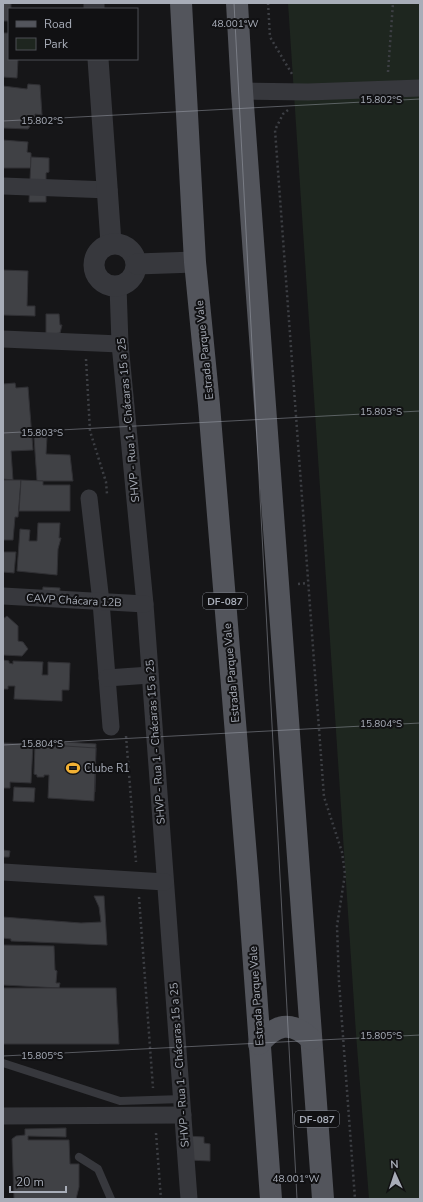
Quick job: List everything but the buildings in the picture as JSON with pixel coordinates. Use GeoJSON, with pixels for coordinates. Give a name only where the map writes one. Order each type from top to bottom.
{"type":"FeatureCollection","features":[{"type":"Feature","properties":{"kind":"main road","name":"Estrada Parque Vale"},"geometry":{"type":"LineString","coordinates":[[181,3],[195,262],[209,405],[248,881],[271,1199]]}},
{"type":"Feature","properties":{"kind":"main road","name":"DF-087"},"geometry":{"type":"LineString","coordinates":[[237,3],[242,91],[323,1199]]}},
{"type":"Feature","properties":{"kind":"main road"},"geometry":{"type":"LineString","coordinates":[[259,1044],[270,1032],[278,1028],[292,1027],[301,1030],[311,1039]]}},
{"type":"Feature","properties":{"kind":"street"},"geometry":{"type":"LineString","coordinates":[[98,60],[109,190],[111,243]]}},
{"type":"Feature","properties":{"kind":"street"},"geometry":{"type":"LineString","coordinates":[[242,91],[387,91],[420,88]]}},
{"type":"Feature","properties":{"kind":"street"},"geometry":{"type":"LineString","coordinates":[[3,186],[109,190]]}},
{"type":"Feature","properties":{"kind":"street"},"geometry":{"type":"LineString","coordinates":[[111,243],[121,244],[129,248],[135,255],[137,264],[132,279],[118,286],[104,283],[94,273],[93,263],[96,254],[102,247],[111,243]]}},
{"type":"Feature","properties":{"kind":"street"},"geometry":{"type":"LineString","coordinates":[[137,264],[195,262]]}},
{"type":"Feature","properties":{"kind":"street","name":"SHVP - Rua 1 - Chácaras 15 a 25"},"geometry":{"type":"LineString","coordinates":[[118,286],[120,344],[145,604],[189,1199]]}},
{"type":"Feature","properties":{"kind":"street"},"geometry":{"type":"LineString","coordinates":[[3,339],[120,344]]}},
{"type":"Feature","properties":{"kind":"street"},"geometry":{"type":"LineString","coordinates":[[89,498],[102,602],[107,678],[118,729]]}},
{"type":"Feature","properties":{"kind":"street","name":"CAVP Chácara 12B"},"geometry":{"type":"LineString","coordinates":[[3,596],[145,604]]}},
{"type":"Feature","properties":{"kind":"street"},"geometry":{"type":"LineString","coordinates":[[107,678],[150,675]]}},
{"type":"Feature","properties":{"kind":"street"},"geometry":{"type":"LineString","coordinates":[[3,872],[165,882]]}},
{"type":"Feature","properties":{"kind":"street"},"geometry":{"type":"LineString","coordinates":[[3,1116],[183,1107]]}},
{"type":"Feature","properties":{"kind":"lane"},"geometry":{"type":"LineString","coordinates":[[3,1063],[120,1101],[154,1108]]}},
{"type":"Feature","properties":{"kind":"lane"},"geometry":{"type":"LineString","coordinates":[[79,1157],[98,1169],[112,1199]]}},
{"type":"Feature","properties":{"kind":"path"},"geometry":{"type":"LineString","coordinates":[[268,3],[270,38],[289,70],[308,92],[283,114],[275,130],[324,797],[342,852],[344,874],[337,926],[355,1199]]}},
{"type":"Feature","properties":{"kind":"path"},"geometry":{"type":"LineString","coordinates":[[387,91],[393,3]]}},
{"type":"Feature","properties":{"kind":"path"},"geometry":{"type":"LineString","coordinates":[[85,343],[90,431],[106,482],[107,497]]}},
{"type":"Feature","properties":{"kind":"path"},"geometry":{"type":"LineString","coordinates":[[118,729],[138,880],[161,1199]]}},
{"type":"Feature","properties":{"kind":"green space"},"geometry":{"type":"Polygon","coordinates":[[[288,3],[420,3],[420,1199],[369,1199],[356,1034],[288,3]]]}},
{"type":"Feature","properties":{"kind":"place","name":"Clube R1"},"geometry":{"type":"Point","coordinates":[73,768]}}]}
